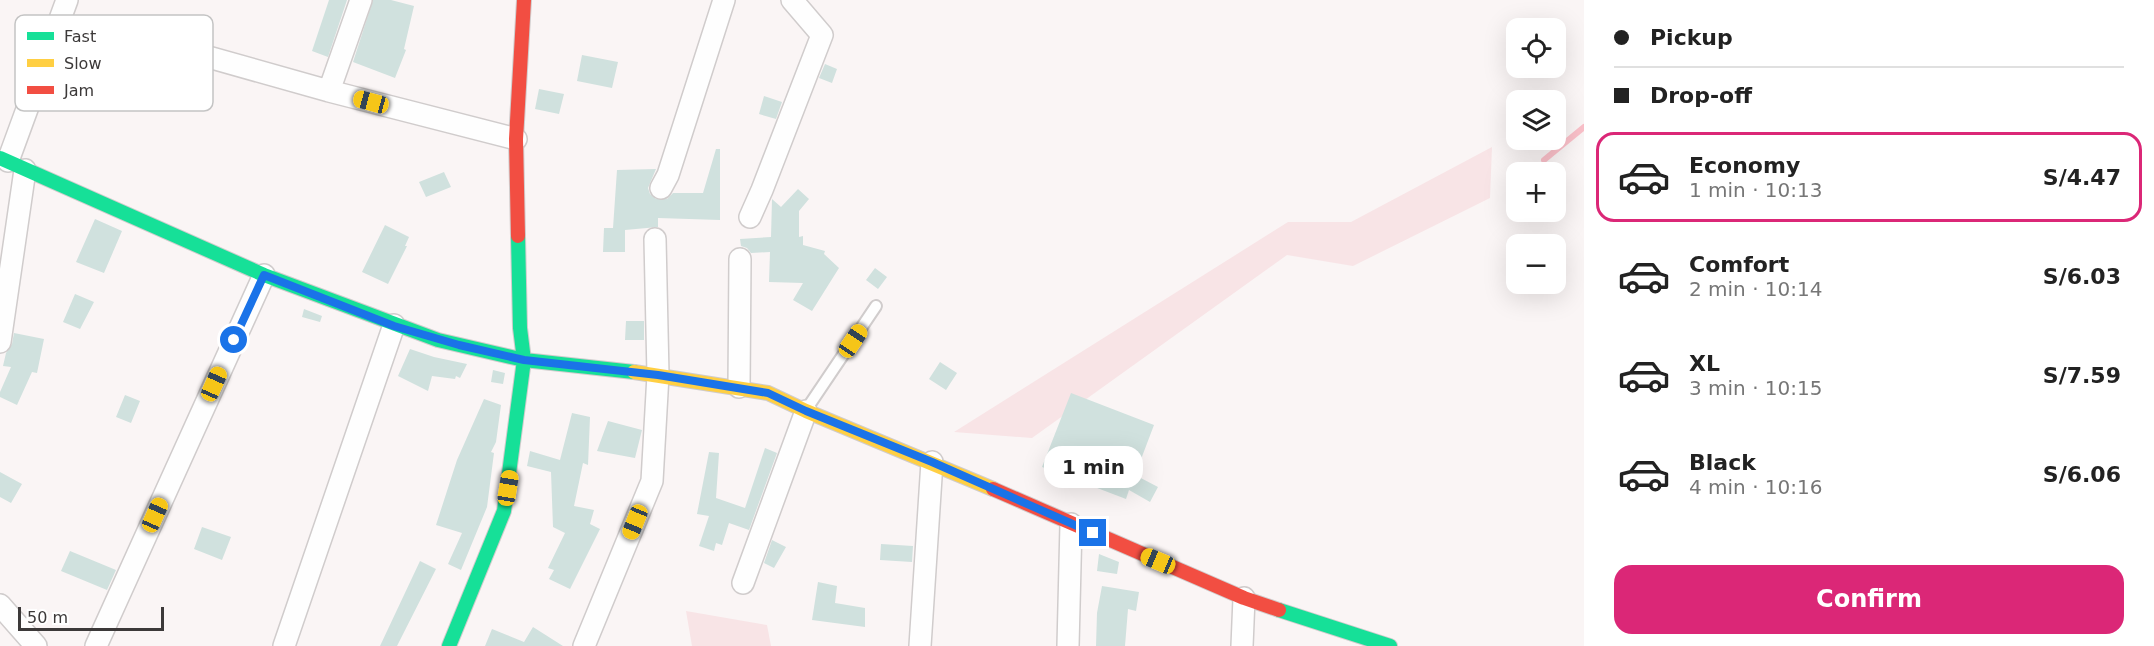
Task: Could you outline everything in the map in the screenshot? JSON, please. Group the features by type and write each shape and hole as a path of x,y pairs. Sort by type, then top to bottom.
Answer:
{"street":[{"path":"62,15 67,0"},
{"path":"329,91 361,0"},
{"path":"449,646 504,511 524,360 520,328 516,139 524,0"},
{"path":"661,188 668,175 724,0"},
{"path":"750,217 822,36 792,0"},
{"path":"213,58 516,139"},
{"path":"0,342 11,163 29,111"},
{"path":"11,163 264,275 394,326 438,340 524,360 658,375 768,393 1244,598 1390,646"},
{"path":"584,646 652,481 658,375 655,239"},
{"path":"739,387 740,259"},
{"path":"96,646 264,275"},
{"path":"284,646 394,326"},
{"path":"743,583 806,411"},
{"path":"920,646 932,462"},
{"path":"1068,646 1071,524"},
{"path":"1242,646 1244,598"},
{"path":"0,605 36,646"}],"lane":[{"path":"806,411 876,306"}],"shaded area":[{"path":"1492,147 1490,198 1353,266 1287,255 1032,438 954,432 1288,222 1351,222"},
{"path":"686,611 767,625 771,646 692,646"}],"building":[{"path":"329,0 347,0 328,57 312,51"},
{"path":"373,0 391,0 414,6 404,49 406,50 395,78 353,62"},
{"path":"582,55 618,62 612,88 577,81"},
{"path":"825,64 837,69 832,83 819,78"},
{"path":"539,89 564,94 559,114 535,109"},
{"path":"764,96 782,102 776,119 759,114"},
{"path":"716,149 720,149 720,220 658,218 658,227 625,230 625,252 603,252 604,228 613,228 617,170 656,169 648,188 650,194 656,199 667,199 673,193 703,193"},
{"path":"444,172 451,187 426,197 419,182"},
{"path":"798,189 809,199 799,211 799,237 803,236 803,245 825,251 824,254 839,268 812,311 793,300 803,283 769,282 770,252 751,253 747,248 741,246 740,239 771,237 772,199 781,207"},
{"path":"95,219 122,231 104,273 76,262"},
{"path":"385,225 409,237 405,246 407,246 388,284 362,272"},
{"path":"875,268 887,277 878,289 866,280"},
{"path":"75,294 94,302 80,329 63,322"},
{"path":"304,309 322,316 320,322 302,317"},
{"path":"626,321 644,321 644,340 625,340"},
{"path":"14,333 44,339 37,373 32,372 17,405 0,397 11,367 3,366"},
{"path":"410,349 467,364 460,378 432,376 428,391 398,376"},
{"path":"940,362 957,373 946,390 929,379"},
{"path":"493,370 505,373 503,384 491,382"},
{"path":"1071,393 1154,425 1135,475 1158,487 1150,502 1129,490 1126,499 1042,467"},
{"path":"125,395 140,401 131,423 116,417"},
{"path":"484,399 501,405 496,442 491,452 494,453 487,507 461,570 448,564 462,533 436,525 457,460"},
{"path":"572,413 590,417 588,465 583,463 574,506 594,510 590,524 600,529 570,589 549,579 554,570 548,568 565,533 553,527 551,472 527,466 530,451 560,460"},
{"path":"608,421 642,430 635,458 597,451"},
{"path":"765,448 777,453 749,530 729,523 722,545 716,543 714,551 699,546 709,516 697,514 709,452 719,453 716,498 745,508"},
{"path":"0,472 22,484 11,503 0,497"},
{"path":"202,527 231,537 222,560 194,549"},
{"path":"772,540 786,547 774,568 764,563"},
{"path":"881,544 913,546 912,562 880,560"},
{"path":"70,551 116,570 107,590 61,571"},
{"path":"1099,554 1119,562 1117,574 1097,571"},
{"path":"420,561 436,569 397,646 380,646"},
{"path":"818,582 837,586 835,603 865,608 865,627 812,620"},
{"path":"1102,586 1139,592 1136,611 1128,609 1125,646 1096,646 1097,613"},
{"path":"533,627 563,646 485,646 492,629 524,642"}],"waterway":[{"path":"1544,160 1584,127"}],"traffic: fast":[{"path":"0,158 264,275 438,340 524,360 634,372"},
{"path":"449,646 504,511 524,360 520,328 518,236"},
{"path":"1279,610 1390,646"}],"traffic: slow":[{"path":"634,372 768,393 993,489"}],"traffic: jam":[{"path":"518,236 516,139 524,0"},
{"path":"993,489 1244,598 1279,610"}],"route":[{"path":"234,340 264,275 394,326 459,345 524,360 658,375 768,393 1093,533"}]}
